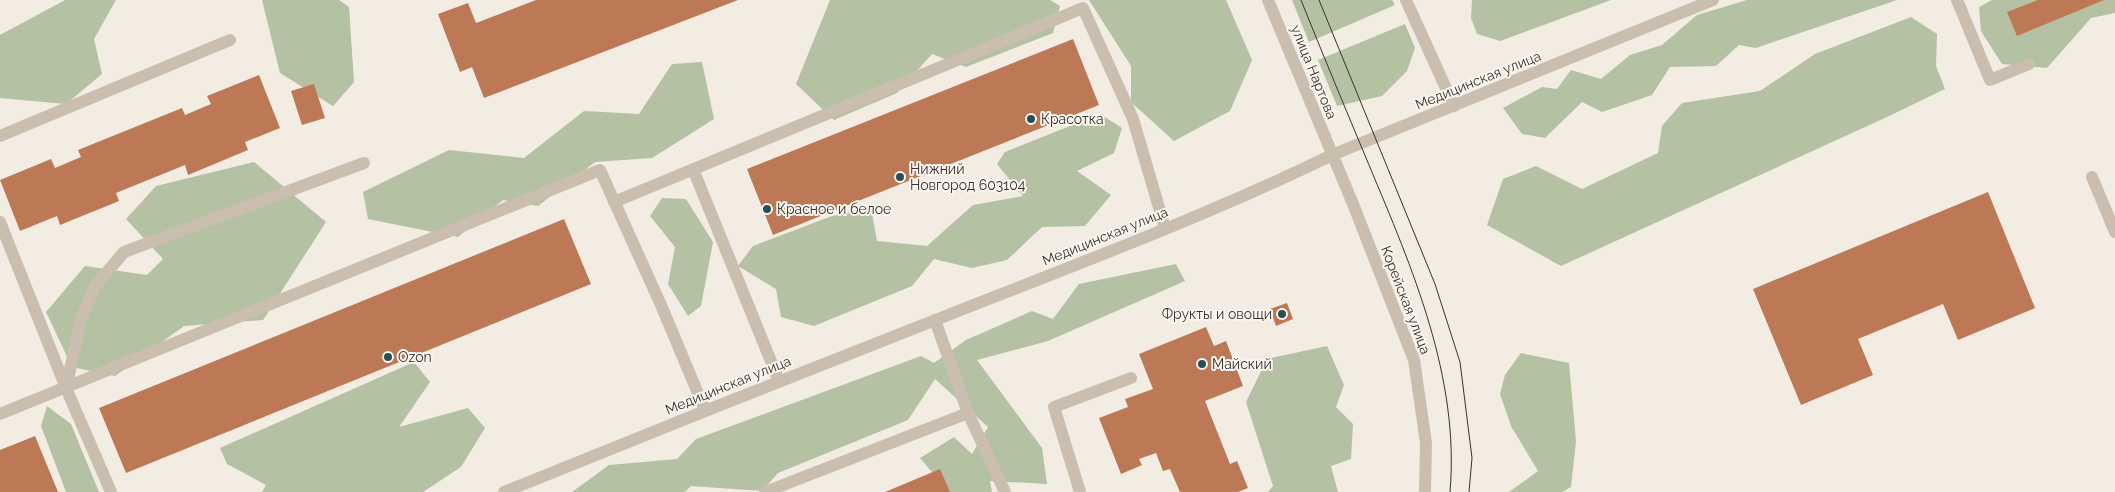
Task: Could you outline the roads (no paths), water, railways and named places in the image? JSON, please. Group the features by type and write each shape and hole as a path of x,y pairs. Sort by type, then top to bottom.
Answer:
{"street":[{"name":"улица Нартова","path":"1268,0 1332,155"},
{"path":"1406,0 1454,106"},
{"name":"Медицинская улица","path":"504,492 705,410 1165,228 1276,182 1332,155 1713,0"},
{"path":"1957,0 1990,80 2029,64"},
{"path":"614,202 1083,8 1133,118 1165,228"},
{"path":"0,136 230,40"},
{"name":"Корейская улица","path":"1332,155 1414,360 1426,443 1425,492"},
{"path":"66,388 81,319 96,286 124,252 364,163"},
{"path":"694,169 779,381"},
{"path":"0,414 600,170 661,305 705,410"},
{"path":"2092,177 2115,232"},
{"path":"0,222 66,388 111,492"},
{"path":"935,320 968,413 1005,492"},
{"path":"1080,492 1054,407 1131,378"},
{"path":"765,492 968,413"}],"tram line":[{"path":"1301,0 1401,243 1429,324 1440,365 1448,407 1451,449 1450,492"},
{"path":"1319,0 1435,284 1460,362 1472,458 1469,492"}],"place":[{"name":"Красотка","path":"1031,119"},
{"name":"Нижний Новгород 603104","path":"900,177"},
{"name":"Красное и белое","path":"767,209"},
{"name":"Фрукты и овощи","path":"1282,314"},
{"name":"Ozon","path":"388,357"},
{"name":"Майский","path":"1202,364"}]}
